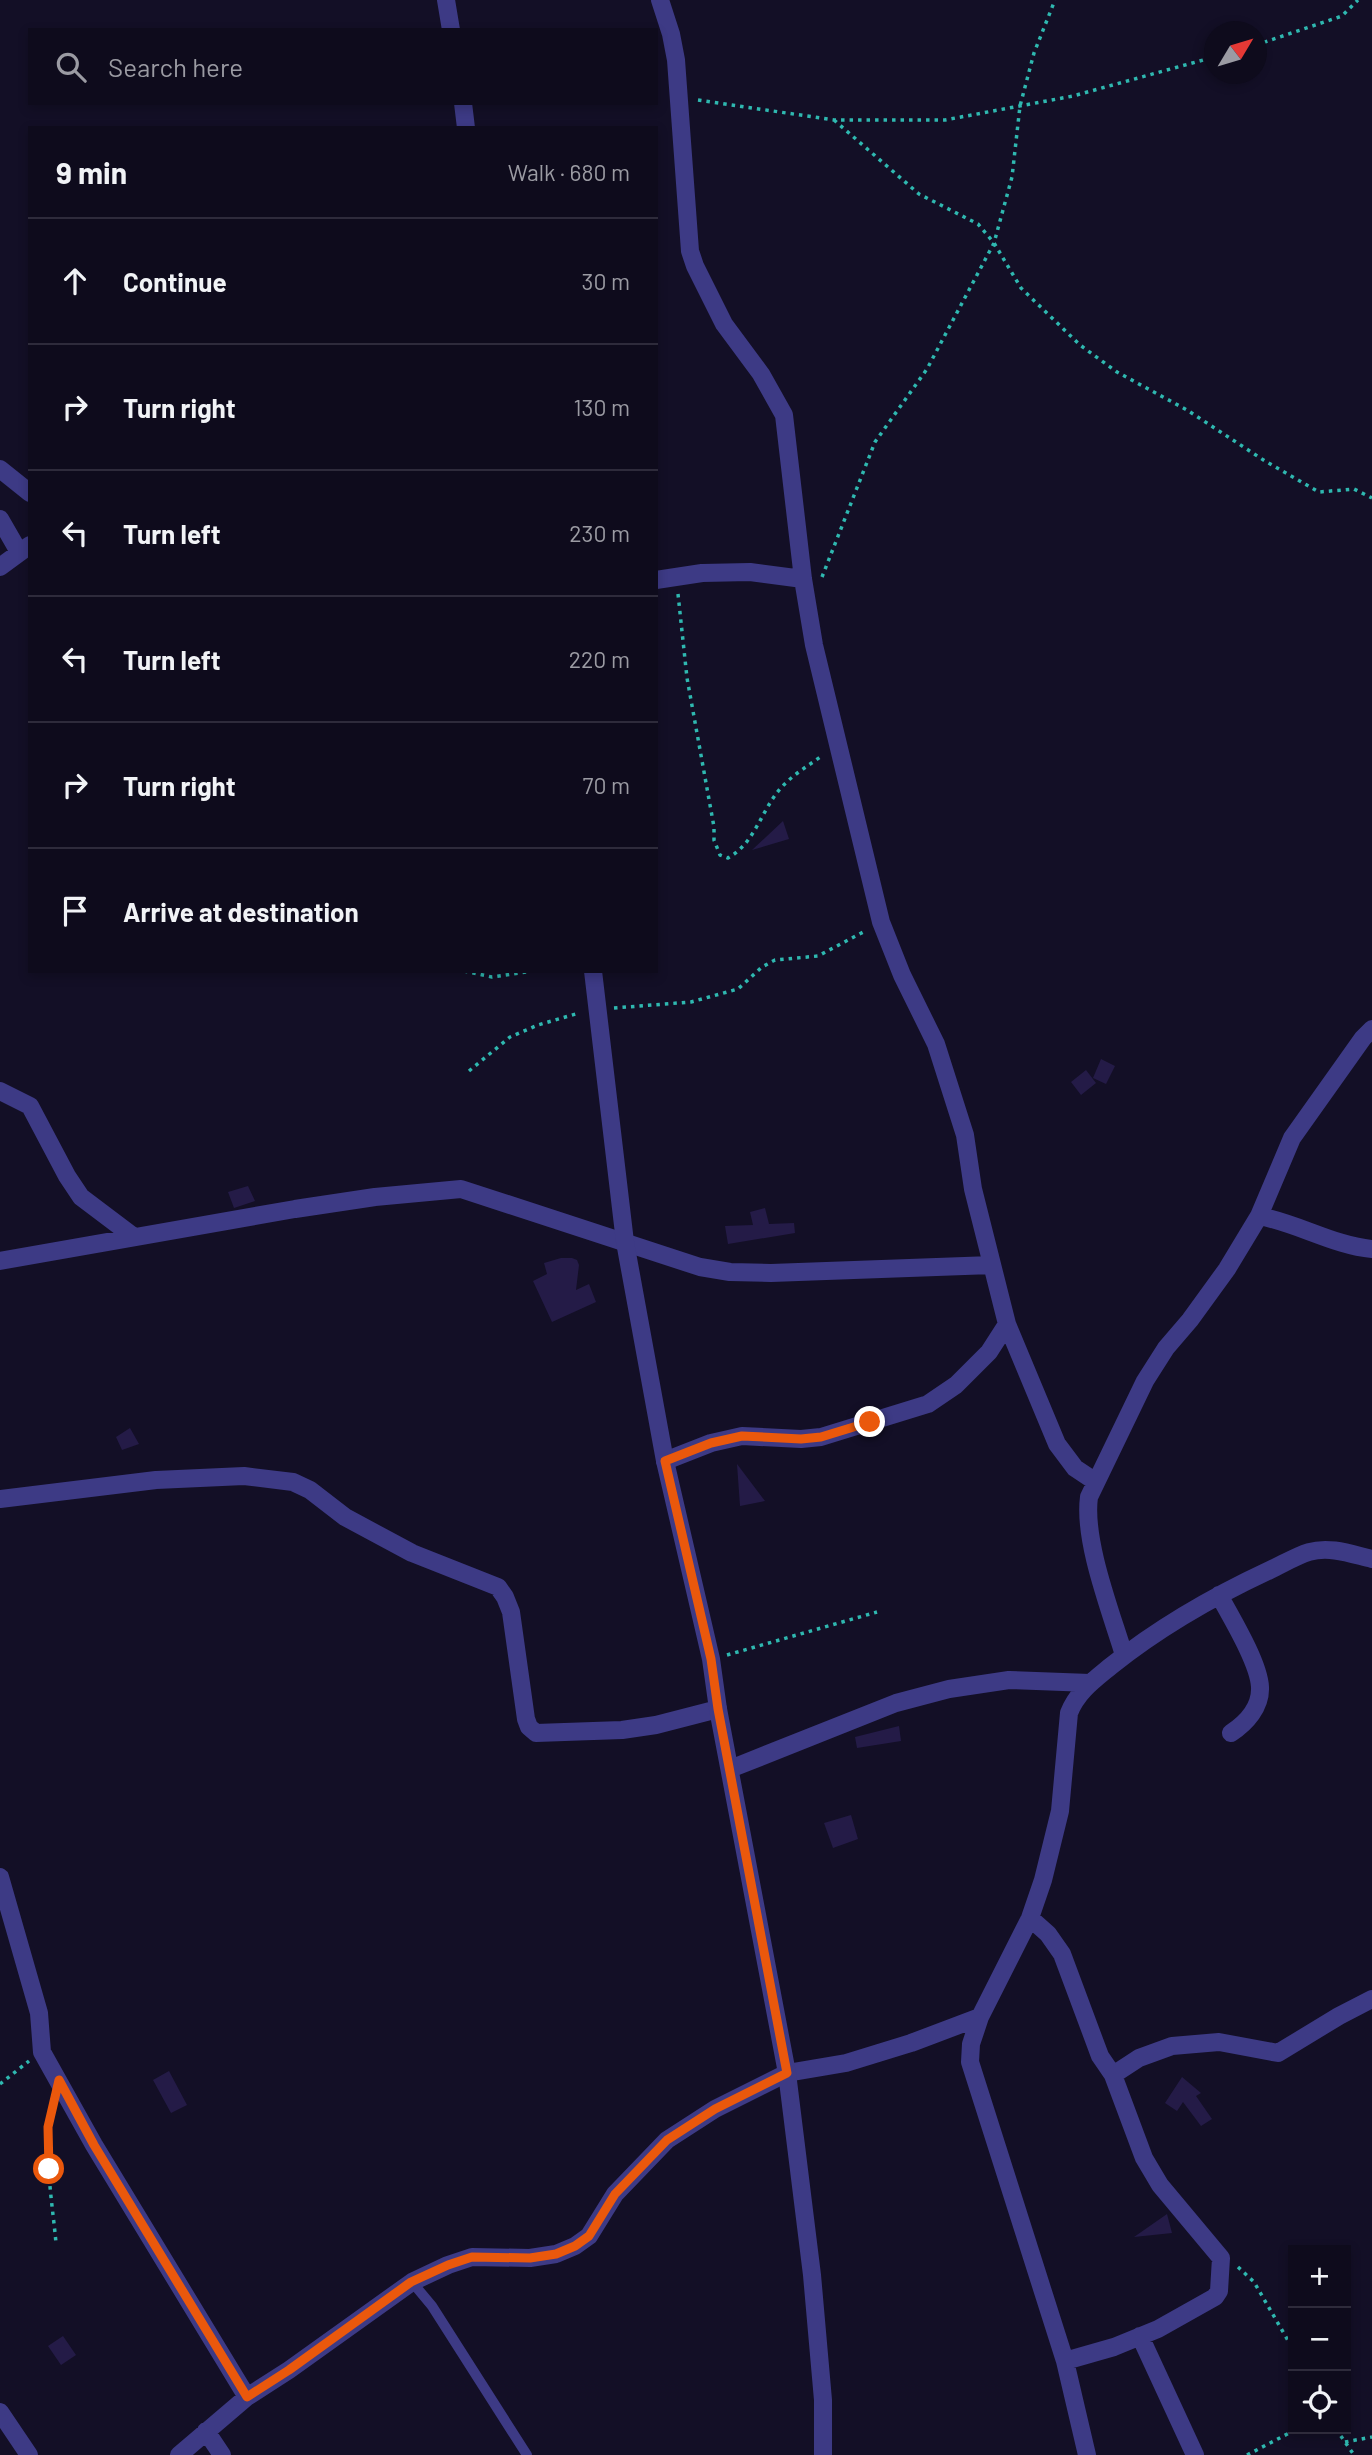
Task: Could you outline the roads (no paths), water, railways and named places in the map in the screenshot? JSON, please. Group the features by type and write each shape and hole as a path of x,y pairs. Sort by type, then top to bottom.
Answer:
{"street":[{"path":"446,0 451,28"},
{"path":"660,0 677,60 690,251 724,324 761,374 784,415 803,579 814,645 881,922 902,975 936,1044 965,1135 973,1189 1007,1324 1057,1444 1075,1468 1096,1482"},
{"path":"463,105 466,126"},
{"path":"0,469 28,491"},
{"path":"0,519 24,549 0,566"},
{"path":"658,580 702,573 750,572 803,579"},
{"path":"593,973 625,1242 665,1461 711,1659 718,1709 787,2073 812,2276 822,2400 823,2455"},
{"path":"1124,1656 1096,1558 1087,1513 1089,1497 1145,1381 1166,1348 1227,1269 1259,1216 1292,1138 1372,1029"},
{"path":"0,1091 30,1106 67,1176 82,1197 134,1237"},
{"path":"0,1261 375,1197 461,1189 700,1267 730,1272 852,1272 992,1265"},
{"path":"1259,1216 1372,1249"},
{"path":"665,1461 711,1443 742,1436 801,1439 821,1437 928,1404 956,1385 989,1352 1007,1324"},
{"path":"0,1499 156,1480 244,1476 293,1482 310,1490 345,1517 412,1553 455,1571 482,1578 498,1587 511,1612 526,1719 536,1733 622,1730 656,1725 718,1709"},
{"path":"1087,2455 1065,2361 970,2062 971,2044 979,2017 1030,1918 1044,1881 1060,1811 1067,1719 1074,1699 1090,1683 1153,1633 1219,1595 1310,1552 1333,1549 1372,1559"},
{"path":"1219,1595 1244,1644 1260,1689 1251,1715 1231,1733"},
{"path":"730,1769 896,1703 949,1689 1009,1680 1090,1683"},
{"path":"0,1877 39,2013 42,2052 94,2145 247,2397"},
{"path":"1030,1918 1048,1934 1062,1955 1100,2056 1114,2075 1144,2158 1160,2185 1221,2258 1220,2285 1215,2297 1140,2336 1114,2347 1065,2361"},
{"path":"1114,2075 1139,2058 1172,2046 1219,2042 1278,2053 1339,2015 1372,1999"},
{"path":"179,2455 247,2397 411,2282 472,2257 530,2258 556,2254 575,2246 589,2236 615,2194 667,2140 715,2109 787,2073 846,2063 911,2043 979,2017"},
{"path":"1140,2336 1195,2455"},
{"path":"0,2412 29,2455"},
{"path":"206,2431 222,2455"}],"lane":[{"path":"411,2282 432,2306 527,2455"}]}
